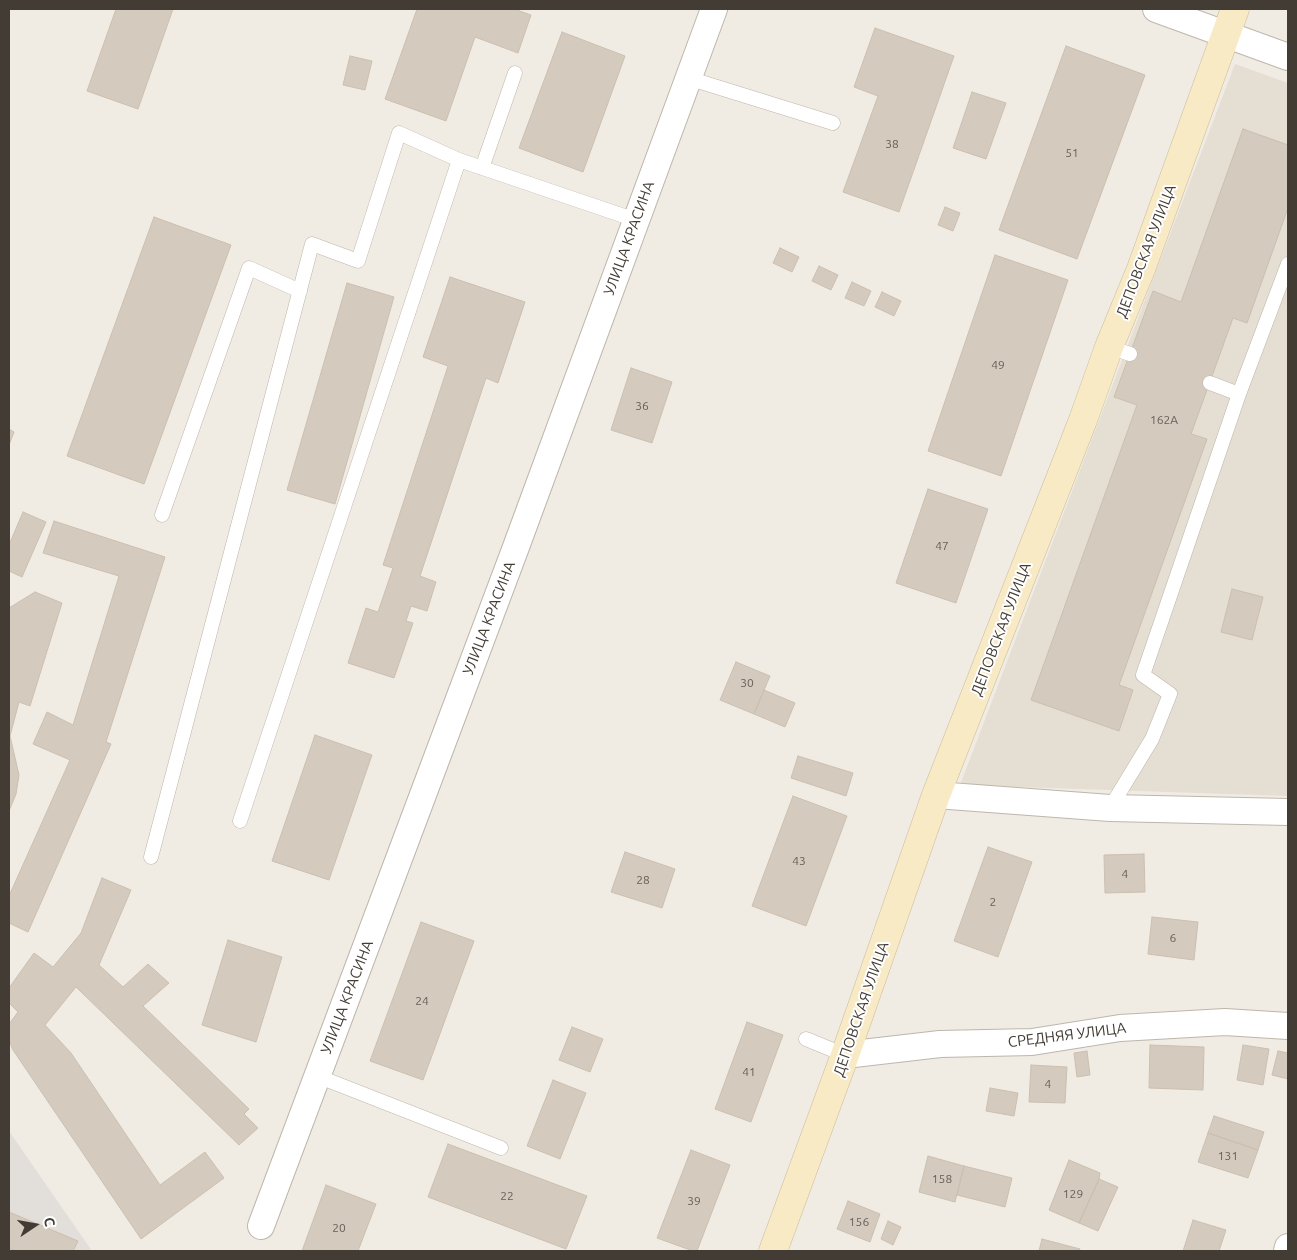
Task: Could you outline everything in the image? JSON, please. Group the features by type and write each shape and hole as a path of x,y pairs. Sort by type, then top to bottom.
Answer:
{"main road":[{"name":"ДЕПОВСКАЯ УЛИЦА","path":"774,1251 936,795 1083,420 1120,350 1141,269 1230,21"}],"street":[{"name":"УЛИЦА КРАСИНА","path":"261,1226 519,538 714,9"},
{"path":"1156,9 1230,21 1288,57"},
{"path":"936,795 1110,808 1288,812"},
{"name":"СРЕДНЯЯ УЛИЦА","path":"845,1055 940,1044 1032,1042 1130,1028 1225,1022 1288,1026"}],"lane":[{"path":"482,168 515,73"},
{"path":"688,78 832,123"},
{"path":"151,857 312,244 358,261 399,133 459,160 636,220"},
{"path":"240,821 459,160"},
{"path":"1110,808 1152,739 1170,694 1143,676 1239,394 1288,264"},
{"path":"162,515 249,268 300,291"},
{"path":"1210,383 1239,394"},
{"path":"806,1039 845,1055"},
{"path":"317,1076 501,1148"}],"shaded area":[{"path":"1235,64 1288,83 1288,796 960,785"},
{"path":"9,1131 92,1251 9,1251"}],"building":[{"path":"116,9 173,9 138,109 87,91"},
{"path":"417,9 514,9 531,15 518,53 475,37 446,121 385,99"},
{"path":"875,28 954,56 899,212 843,192 878,96 854,87"},
{"path":"562,32 625,56 583,172 519,148"},
{"path":"1066,46 1145,75 1077,259 999,230"},
{"path":"350,56 372,61 365,90 343,85"},
{"path":"972,92 1006,103 986,159 953,148"},
{"path":"1243,129 1288,145 1288,208 1247,323 1233,318 1191,434 1207,439 1119,685 1133,690 1119,731 1031,700 1137,405 1114,397 1153,291 1181,302"},
{"path":"945,207 960,213 953,231 938,225"},
{"path":"154,217 231,245 144,484 67,456"},
{"path":"780,248 799,257 792,272 773,263"},
{"path":"995,255 1068,280 1001,476 928,451"},
{"path":"819,266 838,275 831,290 812,281"},
{"path":"450,277 525,302 498,383 486,378 420,576 436,582 427,611 411,606 406,621 413,623 394,678 348,663 366,608 378,612 393,568 383,565 448,366 423,357"},
{"path":"852,282 871,291 864,306 845,298"},
{"path":"347,283 394,297 335,504 287,490"},
{"path":"882,292 901,301 894,316 875,307"},
{"path":"631,368 672,382 652,443 611,430"},
{"path":"9,429 14,432 9,445"},
{"path":"928,489 988,509 956,603 896,583"},
{"path":"23,512 46,522 22,577 9,571 9,545"},
{"path":"54,521 165,557 106,742 111,744 28,932 9,923 9,896 70,760 33,744 47,712 73,725 119,576 43,553"},
{"path":"1232,589 1263,597 1252,640 1221,632"},
{"path":"35,592 62,603 30,706 19,702 10,736 19,775 16,794 9,811 9,608"},
{"path":"736,662 770,676 754,714 720,700"},
{"path":"764,690 795,703 785,727 754,714"},
{"path":"315,735 372,755 329,880 272,861"},
{"path":"798,756 853,773 846,796 791,778"},
{"path":"793,796 847,816 806,926 752,906"},
{"path":"988,847 1032,862 998,957 954,941"},
{"path":"625,852 675,869 662,908 611,892"},
{"path":"1144,854 1145,892 1105,893 1104,855"},
{"path":"102,878 131,890 99,965 123,987 148,964 169,983 143,1006 249,1109 244,1114 258,1128 239,1145 76,987 45,1025 71,1053 160,1185 205,1152 224,1178 141,1239 13,1050 9,1040 9,1024 18,1012 9,1003 9,988 34,953 53,967 81,933"},
{"path":"1152,917 1198,922 1194,960 1148,954"},
{"path":"421,922 474,941 423,1080 370,1061"},
{"path":"228,940 282,957 256,1042 202,1025"},
{"path":"747,1022 783,1035 751,1122 715,1109"},
{"path":"572,1027 603,1039 590,1072 559,1060"},
{"path":"1150,1045 1204,1047 1203,1090 1149,1088"},
{"path":"1243,1045 1269,1049 1263,1085 1237,1080"},
{"path":"1087,1051 1090,1075 1077,1077 1074,1053"},
{"path":"1278,1051 1288,1053 1288,1079 1272,1075"},
{"path":"1031,1065 1067,1067 1065,1103 1029,1102"},
{"path":"553,1080 586,1093 560,1159 527,1146"},
{"path":"990,1088 1018,1093 1014,1116 986,1111"},
{"path":"1214,1116 1264,1132 1258,1150 1208,1133"},
{"path":"1208,1133 1258,1150 1248,1178 1198,1162"},
{"path":"448,1144 587,1196 566,1249 428,1197"},
{"path":"691,1150 730,1165 697,1251 657,1238"},
{"path":"928,1156 964,1166 955,1202 919,1192"},
{"path":"1069,1160 1100,1173 1079,1223 1049,1210"},
{"path":"964,1166 1012,1178 1005,1207 957,1195"},
{"path":"1099,1179 1118,1187 1098,1231 1079,1223"},
{"path":"326,1185 376,1204 358,1251 302,1251"},
{"path":"848,1201 880,1214 870,1242 837,1229"},
{"path":"9,1212 78,1241 73,1251 16,1251 9,1248"},
{"path":"1193,1220 1226,1230 1219,1251 1183,1251"},
{"path":"888,1221 901,1227 893,1245 881,1239"},
{"path":"1042,1239 1080,1249 1079,1251 1039,1251"}]}
